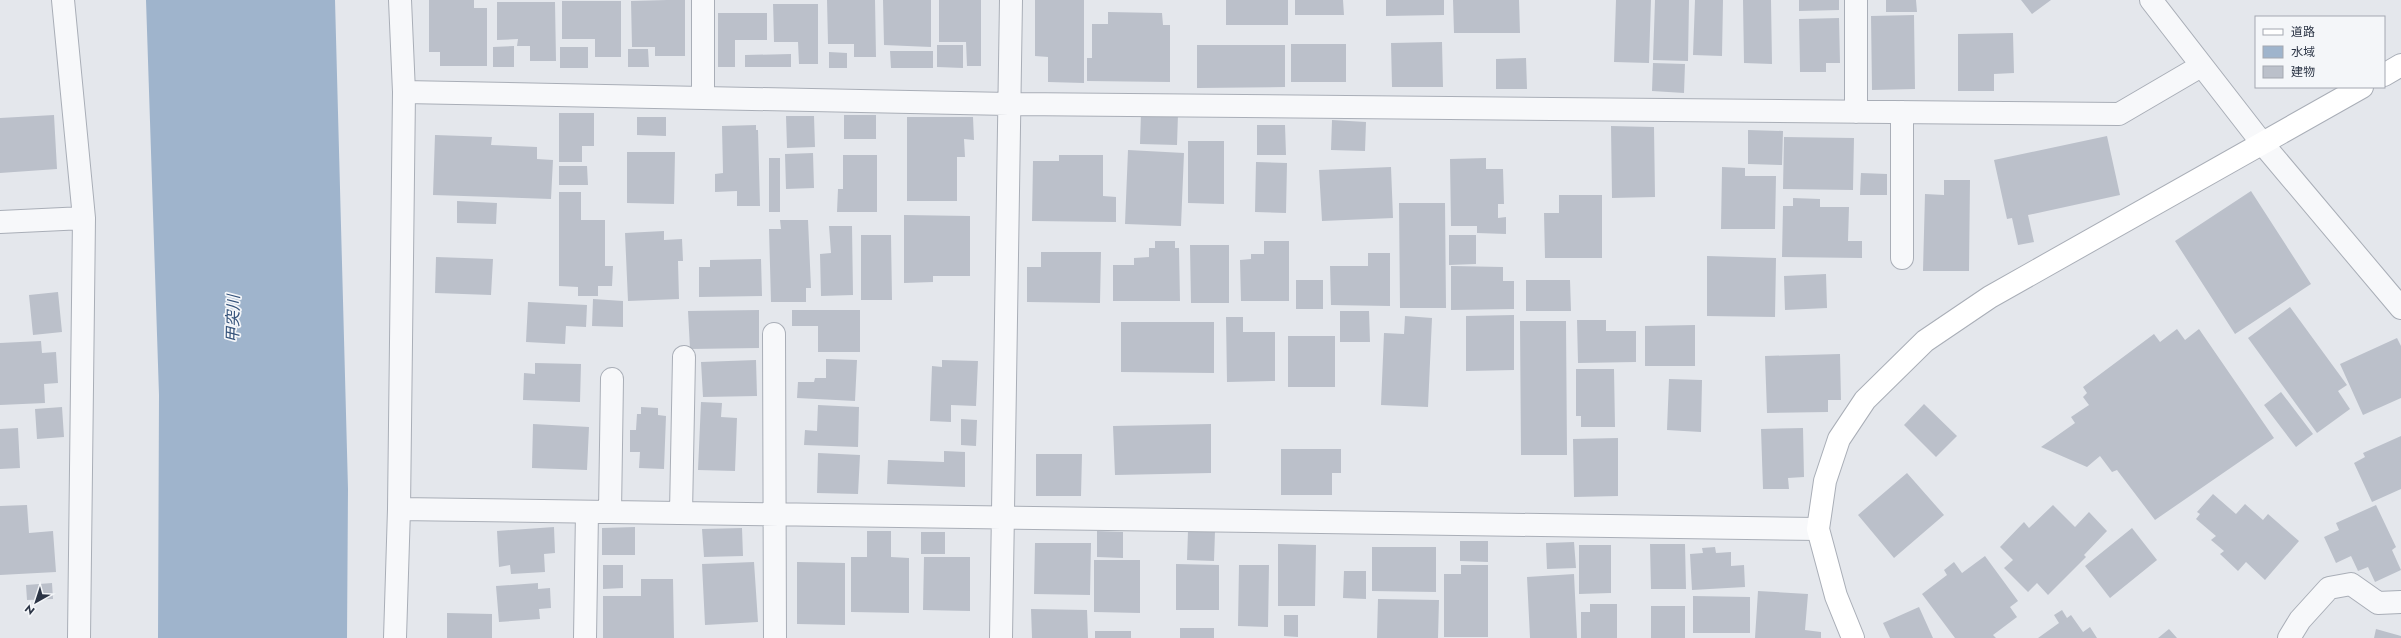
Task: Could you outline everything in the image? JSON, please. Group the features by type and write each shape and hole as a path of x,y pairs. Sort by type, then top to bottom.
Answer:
{"street":[{"path":"62,0 84,218 79,638"},
{"path":"395,638 399,509 404,92 400,0"},
{"path":"703,0 703,97"},
{"path":"1001,638 1011,0"},
{"path":"1856,0 1856,112"},
{"path":"2151,0 2262,143 2401,308"},
{"path":"2385,74 2401,65"},
{"path":"404,92 1009,104 2119,114 2201,66"},
{"path":"1853,638 1836,596 1818,529 1825,481 1839,439 1865,400 1925,341 1990,297 2360,88"},
{"path":"1902,112 1902,258"},
{"path":"0,222 84,218"},
{"path":"774,334 775,638"},
{"path":"681,513 684,357"},
{"path":"610,512 612,379"},
{"path":"399,509 1002,516 1818,529"},
{"path":"585,638 587,512"},
{"path":"2289,638 2300,620 2329,588 2351,584 2378,603 2401,602"}],"water":[{"name":"甲突川","path":"146,0 335,0 348,489 347,638 158,638 159,395"}],"building":[{"path":"429,0 474,0 474,8 487,8 487,66 440,66 440,52 429,52"},
{"path":"685,0 685,56 655,56 655,47 632,47 631,1"},
{"path":"827,0 875,0 876,57 854,57 854,44 828,44"},
{"path":"883,0 931,0 931,47 884,45"},
{"path":"939,0 981,0 981,66 967,66 966,42 939,42"},
{"path":"1035,0 1084,0 1084,83 1048,82 1048,57 1035,56"},
{"path":"1226,0 1288,0 1288,25 1226,25"},
{"path":"1295,0 1343,0 1344,15 1295,15"},
{"path":"1386,0 1444,0 1444,15 1386,16"},
{"path":"1453,0 1519,0 1520,33 1454,33"},
{"path":"1616,0 1651,0 1649,63 1614,62"},
{"path":"1655,0 1689,0 1688,61 1653,60"},
{"path":"1695,0 1723,0 1722,56 1693,55"},
{"path":"1743,0 1771,0 1772,64 1744,63"},
{"path":"1799,0 1839,0 1839,10 1799,11"},
{"path":"1886,0 1916,0 1917,12 1886,12"},
{"path":"2021,0 2051,0 2032,14"},
{"path":"562,1 621,1 621,57 595,57 595,39 562,39"},
{"path":"497,2 555,2 556,61 530,61 530,46 517,46 518,39 497,40"},
{"path":"773,4 818,4 818,64 799,64 798,42 774,42"},
{"path":"1108,12 1162,13 1163,25 1170,25 1170,82 1087,81 1087,58 1092,58 1092,24 1108,24"},
{"path":"718,13 767,13 767,40 735,40 735,67 718,67"},
{"path":"1914,15 1915,89 1872,90 1871,16"},
{"path":"1839,18 1840,63 1826,63 1826,72 1800,72 1799,19"},
{"path":"2013,33 2014,73 1994,74 1994,91 1958,91 1958,34"},
{"path":"1442,42 1443,87 1392,87 1391,43"},
{"path":"1291,44 1346,44 1346,82 1291,82"},
{"path":"937,45 963,45 963,68 937,67"},
{"path":"1197,45 1285,45 1285,87 1197,88"},
{"path":"514,46 514,67 493,67 493,47"},
{"path":"560,47 588,47 588,68 560,68"},
{"path":"628,49 648,49 649,67 628,67"},
{"path":"890,51 933,51 933,68 891,68"},
{"path":"829,52 847,53 847,68 829,68"},
{"path":"791,54 791,67 745,67 745,55"},
{"path":"1526,58 1527,89 1496,89 1496,59"},
{"path":"1653,63 1685,64 1684,93 1652,91"},
{"path":"559,113 594,113 594,146 582,146 582,162 559,162"},
{"path":"1141,113 1178,114 1177,145 1140,144"},
{"path":"54,115 57,169 0,173 0,118"},
{"path":"844,115 876,115 876,139 844,139"},
{"path":"786,116 814,116 815,147 787,148"},
{"path":"637,117 666,117 666,136 637,135"},
{"path":"907,117 973,117 974,140 964,139 965,157 957,157 957,201 907,201"},
{"path":"1332,120 1366,122 1365,151 1331,150"},
{"path":"756,125 756,130 758,130 760,206 737,206 737,191 715,192 715,174 723,173 722,126"},
{"path":"1257,125 1285,125 1286,155 1257,155"},
{"path":"1611,126 1654,127 1655,197 1612,198"},
{"path":"1748,130 1783,131 1782,165 1748,164"},
{"path":"435,135 492,137 491,145 537,147 537,159 553,160 551,199 433,195"},
{"path":"2107,136 2120,195 2028,215 2034,242 2018,245 2012,218 2007,219 1994,160"},
{"path":"1784,137 1854,138 1853,190 1783,189"},
{"path":"1188,141 1224,141 1224,204 1188,203"},
{"path":"1128,150 1184,153 1181,226 1125,224"},
{"path":"627,152 675,152 674,204 627,203"},
{"path":"813,153 814,188 786,189 785,154"},
{"path":"843,155 877,155 877,212 837,212 838,189 843,189"},
{"path":"1059,155 1103,155 1103,196 1116,197 1116,222 1032,221 1033,161 1059,161"},
{"path":"769,158 780,158 780,212 769,212"},
{"path":"1486,158 1486,169 1503,169 1504,204 1498,204 1498,218 1506,217 1506,234 1477,233 1477,226 1451,226 1450,159"},
{"path":"1256,162 1287,163 1286,213 1255,212"},
{"path":"559,166 587,166 588,185 559,185"},
{"path":"1391,167 1393,218 1322,221 1319,170"},
{"path":"1722,167 1745,168 1745,176 1776,176 1775,229 1721,229"},
{"path":"1861,173 1887,174 1887,195 1860,195"},
{"path":"1944,180 1970,180 1969,271 1923,271 1925,194 1944,195"},
{"path":"2251,191 2311,284 2235,334 2175,241"},
{"path":"559,192 581,192 581,220 605,220 605,266 613,266 612,286 598,286 598,296 578,296 578,287 559,286"},
{"path":"1559,195 1602,195 1602,258 1545,258 1544,213 1559,213"},
{"path":"1793,198 1820,199 1820,207 1849,207 1848,241 1862,241 1862,258 1782,257 1783,206 1793,206"},
{"path":"457,201 497,203 496,224 457,223"},
{"path":"1399,203 1445,203 1446,308 1400,308"},
{"path":"904,215 970,216 970,276 933,276 933,282 904,283"},
{"path":"780,220 808,220 811,288 806,288 806,302 771,302 769,229 781,229"},
{"path":"829,226 852,226 853,295 821,296 820,254 831,253"},
{"path":"664,231 664,240 682,239 683,261 678,261 679,299 628,301 625,233"},
{"path":"861,235 891,235 892,300 861,300"},
{"path":"1449,235 1476,235 1476,264 1449,265"},
{"path":"1155,241 1175,241 1175,248 1179,248 1180,301 1113,301 1113,265 1134,265 1134,258 1149,257 1149,248 1155,248"},
{"path":"1264,241 1289,241 1289,301 1241,301 1240,260 1251,259 1251,254 1264,254"},
{"path":"1190,245 1229,245 1229,303 1191,303"},
{"path":"1041,252 1101,252 1100,303 1027,302 1027,267 1041,267"},
{"path":"1368,253 1390,253 1390,306 1331,305 1330,266 1368,266"},
{"path":"1707,256 1776,258 1775,317 1707,316"},
{"path":"436,257 493,259 491,295 435,293"},
{"path":"761,259 762,296 699,297 699,267 710,267 710,260"},
{"path":"1451,266 1503,267 1503,281 1514,281 1514,309 1451,310"},
{"path":"1826,274 1827,308 1785,310 1784,276"},
{"path":"1296,280 1323,280 1323,309 1296,309"},
{"path":"1526,280 1570,280 1571,311 1526,311"},
{"path":"58,292 62,332 33,335 29,295"},
{"path":"593,299 623,301 623,327 592,326"},
{"path":"528,302 587,305 586,327 566,326 565,344 526,342"},
{"path":"2290,307 2347,385 2338,391 2350,409 2317,433 2248,338"},
{"path":"759,310 759,348 690,349 688,311"},
{"path":"792,310 860,310 860,352 818,352 818,326 792,326"},
{"path":"1340,311 1369,311 1370,342 1340,342"},
{"path":"1514,315 1514,370 1466,371 1466,316"},
{"path":"1405,316 1432,318 1428,407 1381,405 1384,333 1404,334"},
{"path":"1226,317 1243,317 1243,332 1275,332 1275,381 1227,382"},
{"path":"1577,320 1606,320 1606,331 1636,331 1636,362 1578,363"},
{"path":"1520,321 1566,321 1567,455 1521,455"},
{"path":"1121,322 1214,322 1214,373 1121,372"},
{"path":"1695,325 1695,366 1645,366 1645,326"},
{"path":"2177,329 2185,340 2199,329 2274,438 2155,520 2117,470 2112,472 2100,456 2087,467 2041,447 2075,423 2071,417 2089,405 2083,397 2087,393 2083,387 2154,334 2160,342"},
{"path":"1288,336 1335,336 1335,387 1288,387"},
{"path":"2397,338 2401,346 2401,398 2363,415 2340,364"},
{"path":"41,341 42,353 56,352 58,383 44,384 45,403 0,405 0,343"},
{"path":"1840,354 1841,400 1828,400 1828,412 1767,413 1765,356"},
{"path":"826,359 857,360 855,401 797,398 798,382 814,382 815,378 826,378"},
{"path":"756,360 757,396 703,397 701,362"},
{"path":"942,360 978,361 976,406 951,405 951,422 930,421 932,366 942,367"},
{"path":"535,363 581,364 580,402 523,400 524,373 535,374"},
{"path":"1576,369 1614,369 1615,427 1581,427 1581,416 1576,416"},
{"path":"1669,379 1702,380 1701,432 1667,430"},
{"path":"2281,392 2313,434 2296,447 2264,405"},
{"path":"701,402 722,403 721,417 737,418 735,471 698,470"},
{"path":"1924,404 1957,436 1936,457 1904,425"},
{"path":"818,405 859,407 858,447 804,445 805,430 817,431"},
{"path":"62,407 64,437 37,439 35,409"},
{"path":"641,407 658,408 658,415 666,416 664,469 639,468 640,452 630,452 630,430 636,430 637,414 641,414"},
{"path":"961,419 977,420 976,446 961,445"},
{"path":"533,424 589,427 587,470 532,468"},
{"path":"1211,424 1211,473 1115,475 1113,426"},
{"path":"18,428 20,468 0,469 0,429"},
{"path":"1803,428 1804,477 1788,478 1789,489 1763,489 1761,429"},
{"path":"2401,436 2401,489 2372,502 2354,463 2365,457 2363,453"},
{"path":"1618,438 1618,496 1574,497 1573,439"},
{"path":"1281,449 1341,449 1341,473 1332,473 1332,495 1281,495"},
{"path":"944,451 965,452 965,487 887,484 888,460 944,462"},
{"path":"818,453 860,455 858,494 817,493"},
{"path":"1036,454 1082,454 1081,496 1036,496"},
{"path":"1907,473 1944,515 1894,558 1858,515"},
{"path":"2213,494 2236,514 2245,504 2263,520 2268,514 2299,541 2265,580 2246,562 2238,571 2220,554 2224,551 2211,540 2216,536 2196,519 2200,514 2197,512"},
{"path":"27,505 29,533 53,531 56,572 0,575 0,506"},
{"path":"2053,505 2075,527 2089,512 2107,531 2084,555 2086,557 2048,595 2037,583 2028,592 2004,568 2013,560 2000,547 2024,522 2029,528"},
{"path":"2376,505 2396,547 2392,550 2401,570 2375,582 2368,567 2358,571 2351,556 2336,563 2324,537 2339,530 2336,523"},
{"path":"554,527 555,553 544,554 545,572 511,574 510,565 499,567 497,531"},
{"path":"635,527 635,555 602,555 602,528"},
{"path":"742,528 743,556 704,557 702,529"},
{"path":"2132,528 2157,560 2110,598 2085,566"},
{"path":"867,531 891,531 891,557 909,558 909,613 851,612 851,557 867,557"},
{"path":"1097,531 1123,532 1123,558 1097,557"},
{"path":"1188,531 1215,531 1214,561 1187,560"},
{"path":"921,532 945,532 945,554 921,554"},
{"path":"1460,541 1488,541 1488,562 1460,561"},
{"path":"1574,542 1576,568 1547,569 1546,543"},
{"path":"1035,543 1091,543 1090,595 1034,594"},
{"path":"1278,544 1316,545 1315,606 1278,606"},
{"path":"1650,544 1685,544 1686,589 1651,589"},
{"path":"1579,545 1611,545 1611,593 1579,594"},
{"path":"1372,547 1436,547 1436,592 1372,591"},
{"path":"1715,547 1716,553 1731,552 1731,566 1744,565 1745,587 1692,590 1690,554 1703,553 1702,548"},
{"path":"1985,556 2018,601 2010,607 2017,617 1993,635 1996,638 1955,638 1922,594 1947,575 1944,570 1954,562 1962,573"},
{"path":"924,557 970,557 970,611 923,610"},
{"path":"1094,560 1140,560 1140,613 1094,612"},
{"path":"754,562 758,622 705,625 702,564"},
{"path":"797,562 845,563 845,625 797,624"},
{"path":"1176,564 1219,565 1219,610 1176,610"},
{"path":"603,565 623,565 623,588 603,589"},
{"path":"1239,565 1269,565 1268,627 1238,626"},
{"path":"1461,565 1488,565 1488,637 1444,637 1444,574 1461,574"},
{"path":"1344,571 1366,571 1366,599 1343,598"},
{"path":"1574,574 1577,638 1530,638 1527,577"},
{"path":"641,579 673,579 674,638 603,638 603,596 641,596"},
{"path":"52,583 53,599 27,600 26,585"},
{"path":"538,583 538,589 550,588 551,608 539,609 540,619 499,622 496,586"},
{"path":"1758,591 1808,594 1805,630 1821,632 1821,638 1755,638"},
{"path":"1693,596 1750,597 1750,633 1693,633"},
{"path":"1378,599 1439,600 1438,638 1377,638"},
{"path":"1590,604 1617,604 1617,638 1581,638 1581,612 1590,612"},
{"path":"1651,606 1685,606 1685,638 1651,638"},
{"path":"1919,607 1933,638 1890,638 1883,623"},
{"path":"1031,609 1087,610 1088,638 1032,638"},
{"path":"2062,610 2067,618 2071,615 2083,632 2090,627 2097,638 2038,638 2059,623 2054,615"},
{"path":"447,613 492,614 492,638 447,638"},
{"path":"1284,615 1298,615 1298,637 1284,636"},
{"path":"1180,628 1214,628 1214,638 1180,638"},
{"path":"2169,629 2177,638 2158,638"},
{"path":"2376,629 2401,636 2401,638 2374,638"},
{"path":"1095,631 1131,631 1131,638 1095,638"}]}
